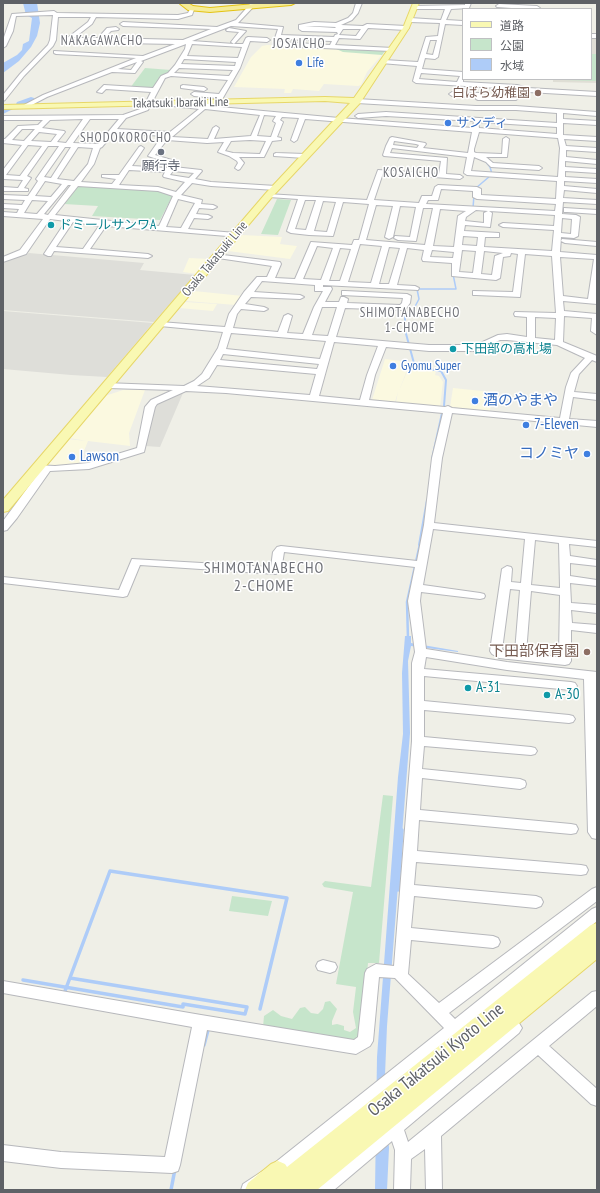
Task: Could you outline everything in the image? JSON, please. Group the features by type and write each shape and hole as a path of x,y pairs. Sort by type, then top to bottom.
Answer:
{"highway":[{"path":"183,3 194,8 216,10 252,5 291,3"}],"main road":[{"name":"Osaka Takatsuki Line","path":"3,508 43,468 108,385 272,192 357,101 408,24 416,5"},
{"name":"Takatsuki Ibaraki Line","path":"3,107 148,104 195,95 213,102 325,99 357,101"},
{"name":"Osaka Takatsuki Kyoto Line","path":"256,1190 277,1181 597,930"},
{"name":"Osaka Takatsuki Kyoto Line","path":"301,1190 597,948"}],"street":[{"path":"337,25 339,26 337,30 302,29 302,26 314,24 337,25 350,19 355,13 359,3"},
{"path":"26,106 45,96 186,43 199,36 240,20 252,5"},
{"path":"416,5 449,8 467,6"},
{"path":"499,7 538,7"},
{"path":"3,46 10,31 14,15 54,14 178,17 190,14 194,8"},
{"path":"424,56 435,57 443,22 449,14 449,8"},
{"path":"3,100 22,76 50,46 53,40 54,14"},
{"path":"95,15 90,23 68,40 100,40 109,46"},
{"path":"130,16 122,25 140,25 156,28 218,28 242,31 234,39"},
{"path":"156,28 162,16"},
{"path":"173,28 178,17"},
{"path":"140,25 145,18"},
{"path":"279,37 338,36 358,38 367,26 443,22 462,23"},
{"path":"231,24 281,28 276,44"},
{"path":"375,33 376,26"},
{"path":"332,47 341,27 363,32"},
{"path":"100,40 109,29 116,29"},
{"path":"3,30 10,31"},
{"path":"269,33 265,43 268,44 391,50"},
{"path":"67,34 75,34"},
{"path":"143,41 149,36"},
{"path":"163,42 169,36"},
{"path":"199,36 215,37"},
{"path":"440,38 428,38 416,81 480,84 492,82 528,90 597,94"},
{"path":"150,156 167,138 213,102 234,73 248,39 267,40"},
{"path":"101,55 109,46 143,41 245,46"},
{"path":"3,118 124,117 144,110 146,109 163,77 173,70 188,48 186,43"},
{"path":"126,47 109,46 61,48 56,52 141,59"},
{"path":"184,54 240,58"},
{"path":"100,92 104,87 134,72 141,59"},
{"path":"383,62 420,64"},
{"path":"173,70 234,73"},
{"path":"173,70 234,73"},
{"path":"110,71 120,80 156,90"},
{"path":"419,71 462,73"},
{"path":"460,83 462,76"},
{"path":"185,81 181,86 183,90 213,102 270,114 476,130 562,142 597,150"},
{"path":"480,84 476,130 473,138 471,153 473,155 467,173 597,181"},
{"path":"452,92 516,98 519,88"},
{"path":"195,95 209,89"},
{"path":"357,101 477,108 495,107 597,114"},
{"path":"157,103 213,102"},
{"path":"559,343 560,315 556,255 562,159 560,111"},
{"path":"198,114 262,116 270,114"},
{"path":"340,119 386,114 476,120 597,123"},
{"path":"112,130 167,138 209,141 228,140 247,145 262,156 274,139 280,122 276,121 280,115"},
{"path":"247,145 262,116"},
{"path":"88,117 69,145 48,166 39,179 114,188 158,189 169,191 177,196 199,202 185,228"},
{"path":"3,260 23,252 92,164 97,147 100,146 124,117"},
{"path":"294,140 303,117"},
{"path":"3,189 24,190 28,178 4,174 12,159 48,118"},
{"path":"5,141 20,127 62,132 49,144 23,178"},
{"path":"200,150 209,141 216,128"},
{"path":"144,139 167,138"},
{"path":"473,138 562,142 597,138"},
{"path":"233,155 247,145 274,139"},
{"path":"314,397 380,171 398,164 416,162 451,154 505,156 506,139"},
{"path":"228,140 221,152 233,155 232,156 241,162 238,168"},
{"path":"5,141 24,146"},
{"path":"3,148 49,144 97,147"},
{"path":"53,180 61,167 69,145"},
{"path":"433,167 416,162 398,164 386,156 389,146 416,162 433,167 442,176 460,177"},
{"path":"114,188 141,148"},
{"path":"284,151 305,156"},
{"path":"473,155 491,165 539,168"},
{"path":"134,157 150,156 173,162 166,176 302,198 437,207 559,208"},
{"path":"3,164 12,159"},
{"path":"433,167 445,159 442,176"},
{"path":"562,159 597,162"},
{"path":"162,228 177,196 205,164"},
{"path":"48,166 61,167"},
{"path":"127,168 198,171"},
{"path":"561,169 597,171"},
{"path":"104,176 121,177"},
{"path":"19,215 43,179"},
{"path":"38,216 67,182"},
{"path":"298,281 314,244 337,246 360,242 413,239 421,206 425,198 435,198 439,187 477,189 477,197 597,212"},
{"path":"560,188 597,191"},
{"path":"520,194 559,208 576,217 574,236 557,235"},
{"path":"3,197 53,199"},
{"path":"302,198 291,231 330,234 340,200"},
{"path":"309,233 320,199"},
{"path":"473,208 488,213 559,208 597,202"},
{"path":"374,286 388,241 397,204"},
{"path":"3,206 25,207"},
{"path":"198,206 213,207"},
{"path":"437,207 426,262 456,261"},
{"path":"473,208 462,216 455,274 496,278 499,256 507,254 506,248"},
{"path":"461,223 487,225 488,213"},
{"path":"3,214 162,228 204,226"},
{"path":"192,216 208,217"},
{"path":"71,220 50,251 85,251 148,256"},
{"path":"85,251 104,224"},
{"path":"502,225 514,225 597,244"},
{"path":"513,234 514,225"},
{"path":"185,228 236,234"},
{"path":"459,233 496,236"},
{"path":"477,276 482,235"},
{"path":"388,241 404,246 458,249 506,248 597,259 595,302 559,298"},
{"path":"307,336 328,289 318,289 337,246"},
{"path":"392,287 404,246"},
{"path":"476,293 517,295 522,251"},
{"path":"218,256 277,264 270,279"},
{"path":"3,528 13,516 43,468 71,468 89,466 141,450 150,407 154,402 186,388 206,376 220,351 229,330 233,314 260,279 321,283 407,296 406,303 402,308 320,304"},
{"path":"345,287 374,286 415,288"},
{"path":"247,294 300,297"},
{"path":"238,306 264,309"},
{"path":"518,314 597,316 595,331 597,332"},
{"path":"531,315 531,340"},
{"path":"282,334 288,316"},
{"path":"160,324 429,348 471,349 483,347 498,338 507,337 559,343 593,358 575,373 568,394 564,420"},
{"path":"364,402 373,368 383,344"},
{"path":"220,351 323,362"},
{"path":"215,362 321,372"},
{"path":"108,385 226,390 314,397 597,424"},
{"path":"568,394 597,397"},
{"path":"448,410 437,458 429,524 417,564 417,588 414,602 421,648 418,663 418,741 401,976 454,1028"},
{"path":"429,524 597,544"},
{"path":"520,656 530,536"},
{"path":"507,569 496,651 499,654 565,661 564,634 566,626 566,606 564,540"},
{"path":"3,580 123,594 136,561 276,571 278,552 281,549 417,564"},
{"path":"564,558 597,562"},
{"path":"565,579 597,584"},
{"path":"505,585 565,592"},
{"path":"417,588 480,596"},
{"path":"566,606 597,609"},
{"path":"566,626 597,629"},
{"path":"421,648 506,666 594,676 595,832 597,834"},
{"path":"418,672 571,686"},
{"path":"418,705 569,719"},
{"path":"418,741 531,751"},
{"path":"416,773 520,784"},
{"path":"412,814 571,829"},
{"path":"410,856 580,870"},
{"path":"407,890 536,902"},
{"path":"439,1012 597,893"},
{"path":"249,1190 277,1181 454,1028 597,912"},
{"path":"404,933 493,942"},
{"path":"321,1190 597,958"},
{"path":"3,987 201,1022 356,1047 365,1041 372,973 376,970 401,973"},
{"path":"403,1150 409,1152 597,997"},
{"path":"3,1153 61,1160 172,1165 201,1022"},
{"path":"539,1046 597,1100"},
{"path":"395,1128 403,1150 402,1190"},
{"path":"433,1133 434,1190"}],"shaded area":[{"path":"592,36 597,37 597,83 553,82 553,80 592,80"},
{"path":"262,46 386,50 367,72 361,85 358,86 324,84 319,91 293,89 291,93 284,93 285,89 234,87 251,57"},
{"path":"242,235 282,237 280,244 297,246 290,259 228,251"},
{"path":"29,253 144,263 140,270 195,275 154,322 3,310 3,263"},
{"path":"189,258 209,259 197,274 183,272"},
{"path":"194,291 243,296 236,305 186,301"},
{"path":"185,302 217,304 213,311 179,308"},
{"path":"3,311 153,323 107,377 71,375 3,369"},
{"path":"385,359 410,362 399,391 409,367 436,371 435,375 439,376 443,382 440,407 396,402 398,392 395,402 372,400"},
{"path":"453,388 492,392 490,411 450,407"},
{"path":"123,390 145,390 129,433 130,446 88,441 78,466 45,466 67,439 87,441 69,438 102,397"},
{"path":"183,393 160,447 145,446 156,403"}],"green space":[{"path":"334,48 386,50 382,55 343,52"},
{"path":"592,54 597,54 597,81 563,80 592,80"},
{"path":"145,68 171,70 161,78 155,88 130,88"},
{"path":"79,185 156,190 173,195 160,220 92,216 98,206 64,204"},
{"path":"277,199 291,200 278,235 261,234"},
{"path":"383,795 393,796 379,963 368,963 361,1037 355,1041 263,1027 264,1016 273,1010 281,1016 292,1019 300,1008 305,1007 311,1013 318,1014 323,1009 325,1002 330,1001 337,1009 332,1025 337,1024 344,1026 344,1030 350,1032 356,1028 353,1012 356,987 336,984 353,892 324,887 322,884 325,881 371,887"},
{"path":"232,896 272,901 268,916 229,911"}],"water":[{"path":"23,3 37,3 40,23 37,36 31,47 19,61 3,73 3,63 17,55 22,50 23,44 29,41 32,18 26,15"},
{"path":"405,636 411,636 411,643 458,652 411,646 408,661 410,733 387,1026 385,1075 389,1148 387,1190 375,1190 377,1057 398,777 403,734 402,673"}],"waterway":[{"path":"20,104 31,100"},
{"path":"3,111 8,109"},
{"path":"486,162 490,167 492,174"},
{"path":"476,188 490,176"},
{"path":"473,208 474,195"},
{"path":"444,406 446,380 441,371 415,367 405,330 405,313 411,314 419,299 417,289 456,289 453,274"},
{"path":"432,459 442,413"},
{"path":"419,545 427,500"},
{"path":"408,639 407,602 420,544"},
{"path":"398,890 402,830"},
{"path":"66,987 110,871 287,898 260,1009"},
{"path":"66,987 183,1007 183,1004 245,1014 247,1007 70,978"},
{"path":"23,980 66,987"},
{"path":"204,1045 208,1030"},
{"path":"171,1190 175,1169"}],"place":[{"name":"Life","path":"299,63"},
{"name":"白ばら幼稚園","path":"538,93"},
{"name":"サンディ","path":"448,123"},
{"name":"願行寺","path":"161,152"},
{"name":"ドミールサンワA","path":"51,225"},
{"name":"下田部の高札場","path":"453,349"},
{"name":"Gyomu Super","path":"393,366"},
{"name":"酒のやまや","path":"475,401"},
{"name":"7-Eleven","path":"526,425"},
{"name":"コノミヤ","path":"587,454"},
{"name":"Lawson","path":"72,457"},
{"name":"下田部保育園","path":"587,652"},
{"name":"A-31","path":"468,688"},
{"name":"A-30","path":"547,695"}],"district":[{"name":"NAKAGAWACHO","path":"102,41"},
{"name":"JOSAICHO","path":"299,44"},
{"name":"SHODOKOROCHO","path":"126,138"},
{"name":"KOSAICHO","path":"411,173"},
{"name":"SHIMOTANABECHO 1-CHOME","path":"410,320"},
{"name":"SHIMOTANABECHO 2-CHOME","path":"264,577"}]}
